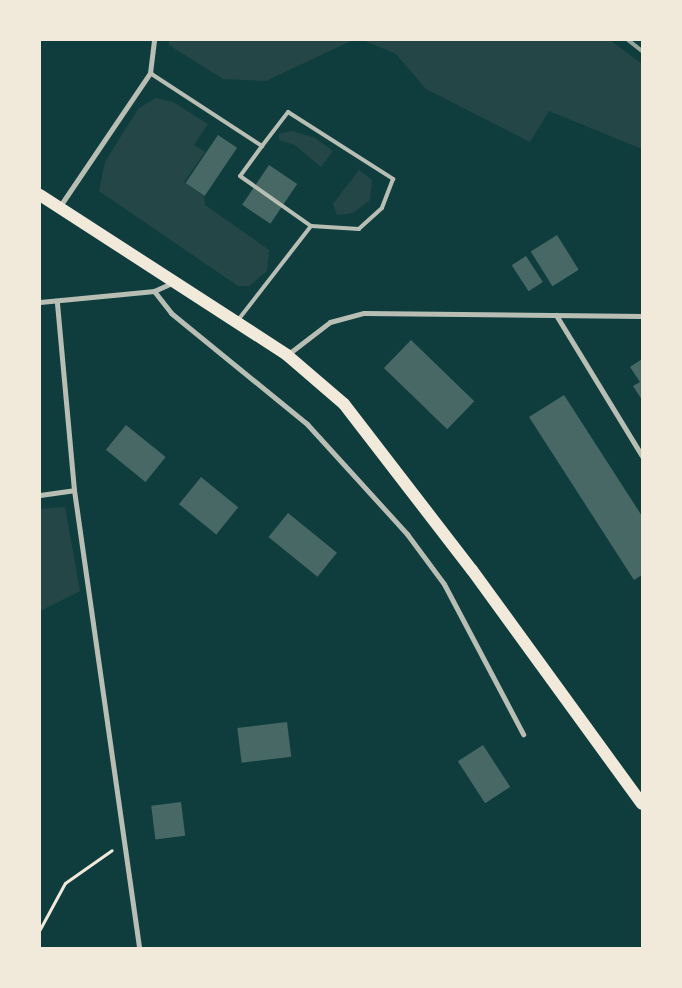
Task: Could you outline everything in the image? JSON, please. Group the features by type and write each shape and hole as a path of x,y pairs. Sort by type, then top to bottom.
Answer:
{"main road":[{"path":"40,195 287,355 344,404 472,570 642,804"}],"street":[{"path":"59,208 150,74 154,40"},
{"path":"40,302 57,302 154,291 174,282"},
{"path":"154,291 171,313 307,424 406,534 444,584 524,734"},
{"path":"57,302 74,490 125,841 138,948"},
{"path":"287,355 330,322 364,313 642,316"},
{"path":"556,315 642,456"},
{"path":"40,495 74,490"}],"lane":[{"path":"150,74 262,146"},
{"path":"288,112 393,179 382,208 359,229 311,226 240,176 288,112"},
{"path":"236,322 311,226"}],"path":[{"path":"40,929 65,883 125,841"}],"shaded area":[{"path":"169,40 353,40 266,81 223,79 169,45"},
{"path":"363,40 610,40 642,64 642,149 549,111 530,142 426,89 396,54"},
{"path":"156,98 173,102 208,124 194,145 205,152 184,182 204,196 205,205 269,250 267,271 249,286 238,286 99,191 105,162 139,108"},
{"path":"292,131 315,138 333,151 321,167 295,145 279,140 279,134"},
{"path":"359,170 372,180 370,200 353,213 337,215 333,204"},
{"path":"65,507 80,591 40,611 40,509"}],"building":[{"path":"218,135 237,148 205,196 186,183"},
{"path":"269,165 297,184 270,224 242,205"},
{"path":"557,235 579,270 552,286 531,251"},
{"path":"526,256 543,282 529,291 512,265"},
{"path":"411,340 474,401 447,429 384,368"},
{"path":"642,359 642,400 633,386 640,382 630,367"},
{"path":"564,395 642,516 642,575 634,580 529,417"},
{"path":"126,425 166,457 145,482 106,450"},
{"path":"201,477 238,507 216,534 179,504"},
{"path":"288,513 337,553 317,577 268,537"},
{"path":"287,722 291,757 242,763 237,728"},
{"path":"483,745 510,787 485,803 458,761"},
{"path":"181,802 185,836 155,839 151,806"}],"railway":[{"path":"628,40 642,51"}]}
